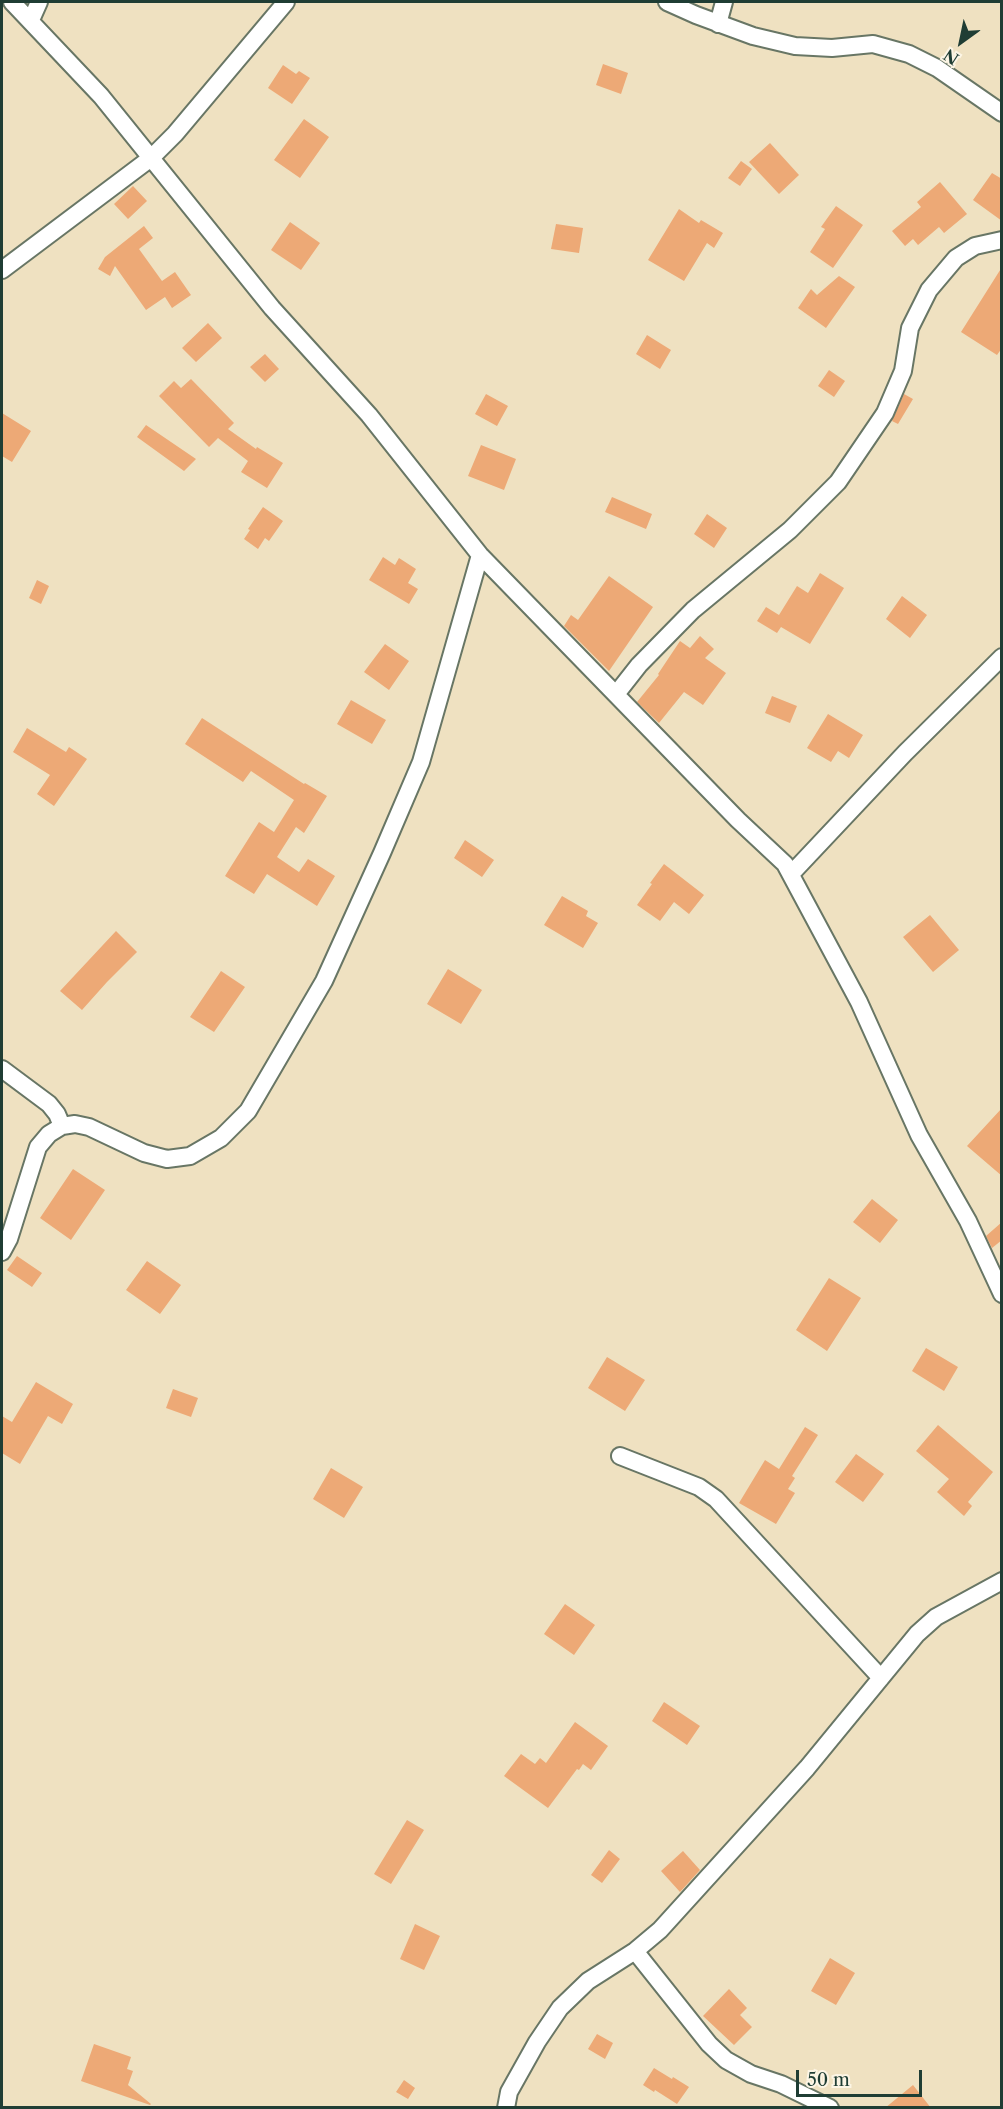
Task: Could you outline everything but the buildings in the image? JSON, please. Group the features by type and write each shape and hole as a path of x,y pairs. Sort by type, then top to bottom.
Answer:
{"street":[{"path":"12,2 101,96 272,308 369,415 480,555 792,873 859,1002 919,1135 968,1221 1002,1294"},
{"path":"31,20 39,2"},
{"path":"2,270 151,158 175,134 286,2"},
{"path":"667,2 718,24 753,36 795,46 832,48 873,44 909,54 938,68 1002,113"},
{"path":"718,24 724,2"},
{"path":"617,693 639,665 676,626 790,530 838,482 885,413 903,371 910,328 929,290 956,258 975,246 1002,240"},
{"path":"2,1252 9,1239 38,1147 49,1134 62,1126 75,1124 89,1127 144,1153 167,1159 190,1156 221,1138 248,1111 324,981 421,762 480,555"},
{"path":"792,873 905,753 1002,657"},
{"path":"2,1069 49,1104 57,1114 62,1126"},
{"path":"620,1456 699,1487 716,1499 881,1678"},
{"path":"506,2108 509,2092 514,2082 560,2008 588,1981 634,1951 660,1930 807,1768 917,1634 936,1617 1002,1581"},
{"path":"634,1951 709,2044 726,2060 751,2074 781,2084 830,2108"}]}
